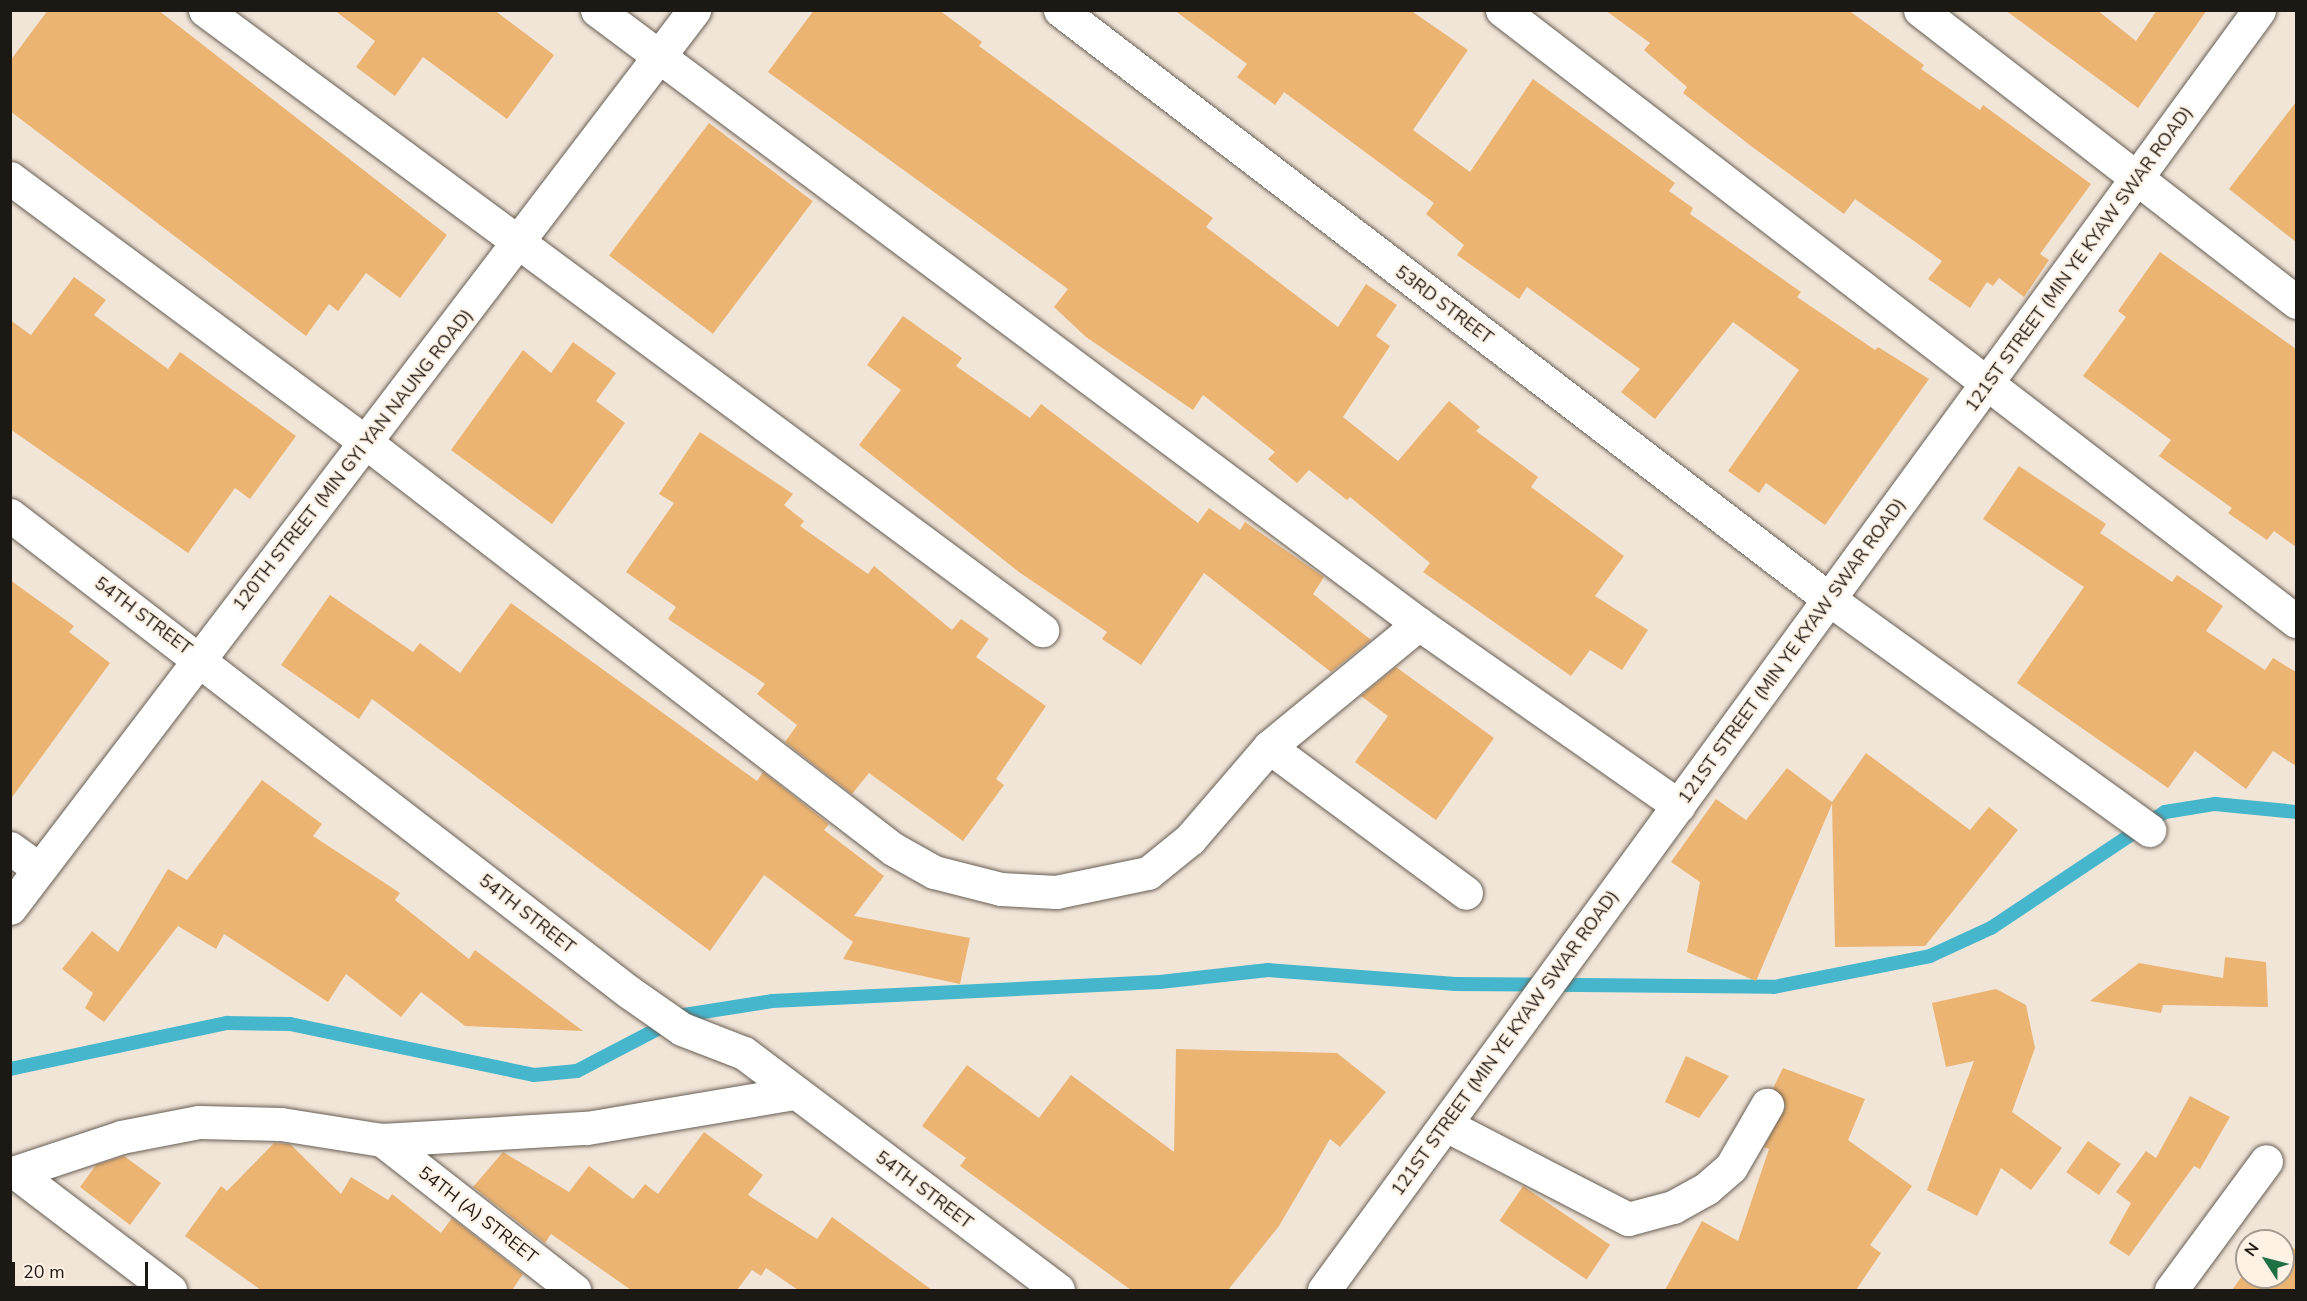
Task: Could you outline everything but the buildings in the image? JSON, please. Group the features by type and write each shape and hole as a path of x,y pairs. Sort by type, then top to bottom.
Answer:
{"street":[{"path":"205,10 517,246 1042,630"},
{"path":"597,10 1419,624 1679,806"},
{"name":"120TH STREET (MIN GYI YAN NAUNG ROAD)","path":"10,908 199,658 368,444 694,10"},
{"name":"53RD STREET","path":"1060,10 1829,599 2149,830"},
{"path":"1502,10 2296,621"},
{"path":"1920,10 2296,302"},
{"name":"121ST STREET (MIN YE KYAW SWAR ROAD)","path":"1324,1290 2259,10"},
{"path":"10,178 368,444 893,849 934,872 1002,889 1056,892 1148,873 1190,839 1269,747 1419,624"},
{"name":"54TH STREET","path":"10,515 199,658 629,992 682,1029 744,1053 794,1093 1058,1290"},
{"path":"1269,747 1466,893"},
{"path":"10,848 39,869"},
{"path":"15,1174 121,1137 199,1122 281,1124 382,1140 586,1128 794,1093"},
{"path":"1446,1125 1628,1219 1673,1207 1707,1188 1731,1167 1767,1105"},
{"name":"54TH (A) STREET","path":"382,1140 574,1290"},
{"path":"2171,1290 2266,1161"},
{"path":"15,1174 170,1290"}],"waterway":[{"path":"10,1069 227,1023 290,1024 534,1075 577,1071 684,1015 772,1001 1160,982 1268,970 1455,984 1774,987 1930,956 1991,928 2165,812 2215,804 2296,812"}]}
